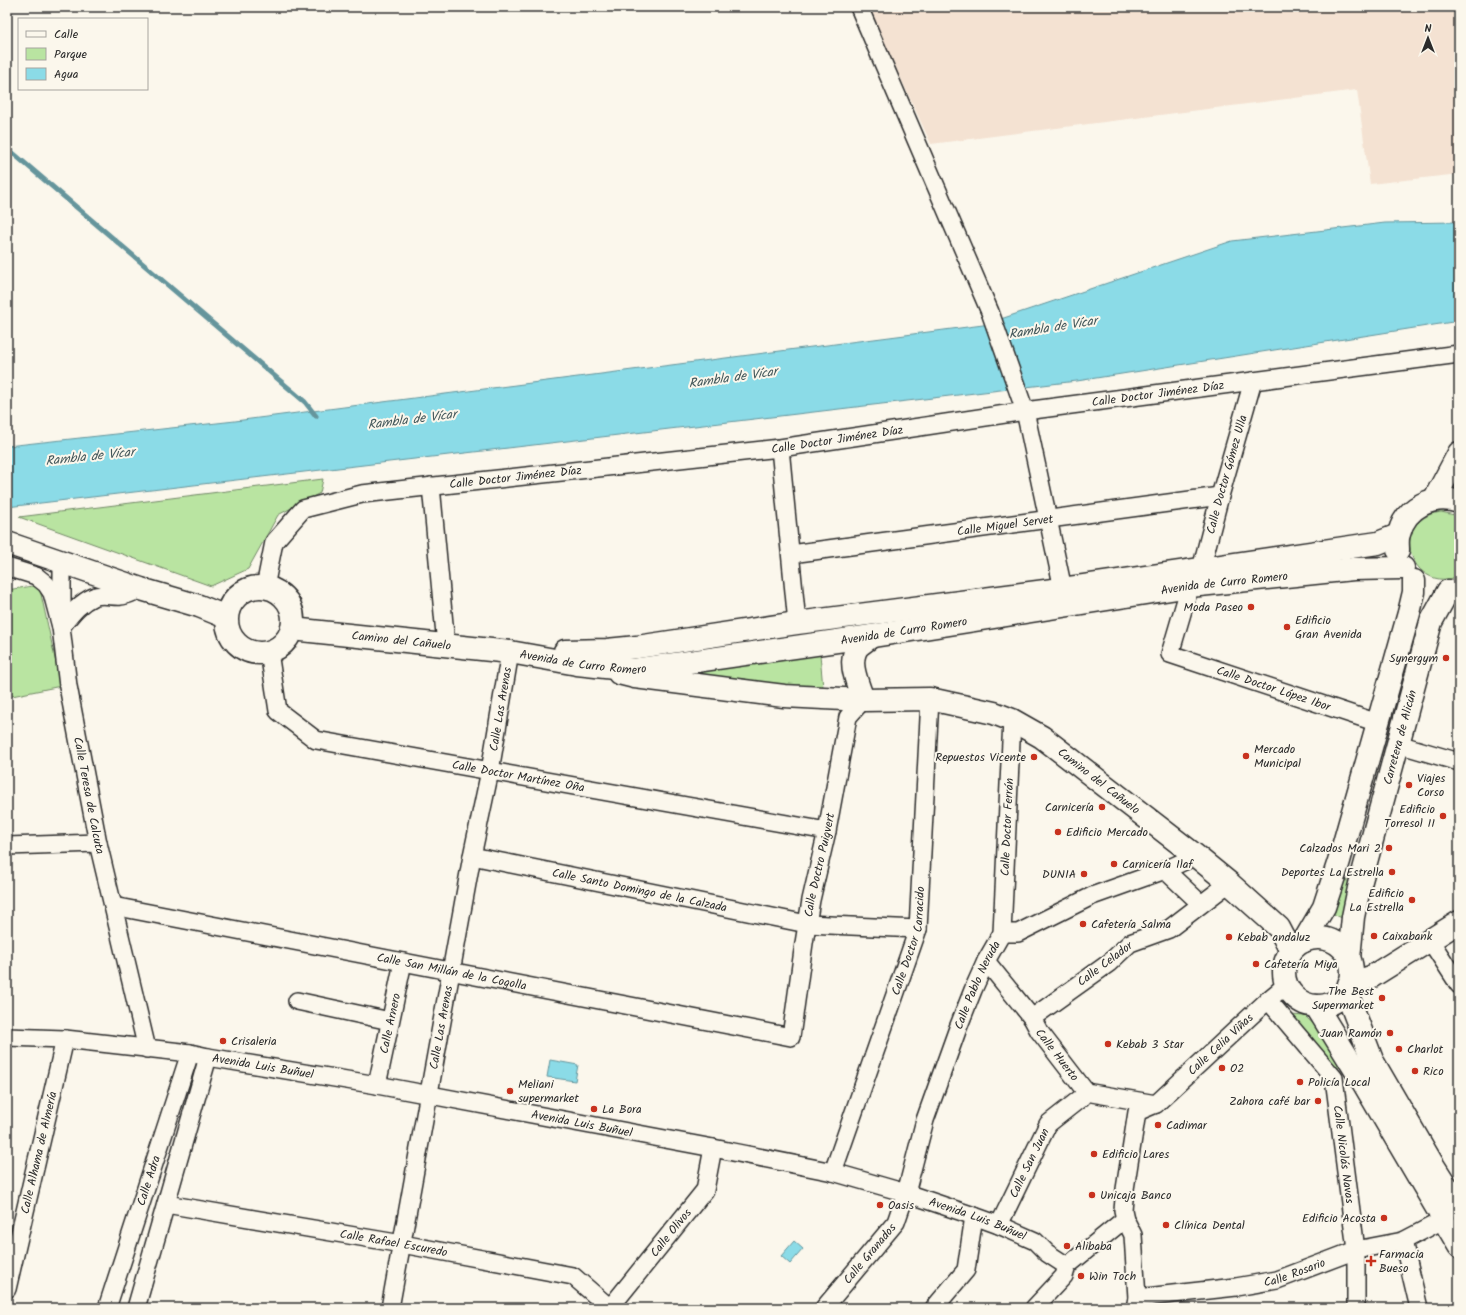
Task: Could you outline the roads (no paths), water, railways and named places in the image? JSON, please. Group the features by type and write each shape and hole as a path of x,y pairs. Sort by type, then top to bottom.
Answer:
{"main road":[{"path":"1434,500 1459,453"},
{"path":"1453,589 1436,590 1424,587 1409,574 1398,552 1398,535 1403,523 1411,512 1421,504 1434,500 1451,499 1459,502"},
{"name":"Avenida de Curro Romero","path":"510,652 577,664 632,670 872,636 1195,578 1378,543 1398,535"},
{"path":"7,543 141,589 199,606 226,618"},
{"name":"Avenida de Curro Romero","path":"510,652 607,650 630,648 797,623 1063,588 1195,578 1353,569 1409,574"},
{"name":"Carretera de Alicún","path":"1297,946 1324,907 1339,861 1409,613 1414,592 1409,574"},
{"path":"254,587 265,587 276,590 285,597 291,607 293,618 292,628 287,639 279,647 269,652 258,653 248,651 238,646 231,638 227,628 226,618 229,606 235,597 243,590 254,587"},
{"name":"Carretera de Alicún","path":"1349,958 1353,917 1359,888 1431,622 1453,589"},
{"name":"Camino del Cañuelo","path":"292,628 510,652"},
{"path":"863,700 854,675 853,659 857,648 872,636"},
{"name":"Camino del Cañuelo","path":"577,664 635,677 784,696 863,700 930,699 994,713 1012,720 1042,737 1196,856 1229,883 1297,946"},
{"path":"1459,922 1371,977 1348,988 1338,999 1328,1004 1316,1006 1298,1000 1286,985 1284,976 1286,958 1297,946 1314,938 1325,938 1335,942 1343,949 1349,958 1352,971 1348,988 1372,1060 1433,1165 1451,1213 1459,1246"},
{"path":"1316,1006 1364,1084 1451,1213"}],"street":[{"path":"859,7 990,312 1022,405 1049,519 1063,588"},
{"name":"Calle Doctor Jiménez Díaz","path":"265,587 274,542 303,509 362,494 780,448 1022,405 1253,381 1459,354"},
{"name":"Calle Doctor Gómez Ulla","path":"1170,654 1220,496 1253,381"},
{"path":"780,448 797,623"},
{"path":"432,486 446,645"},
{"name":"Calle Miguel Servet","path":"791,554 1220,496"},
{"path":"61,627 62,562"},
{"name":"Calle Teresa de Calcuta","path":"7,566 36,576 46,584 52,593 61,627 68,686 98,843 147,1049"},
{"path":"61,627 83,603 94,596 108,595 122,597 141,589"},
{"name":"Calle Doctor Martínez Oña","path":"269,652 278,711 316,740 827,831"},
{"name":"Calle Las Arenas","path":"390,1308 472,856 490,771 510,652"},
{"name":"Calle Doctor López Ibor","path":"1170,654 1378,723"},
{"name":"Calle Doctor Carracido","path":"833,1172 918,929 930,699"},
{"name":"Calle Doctro Puigvert","path":"791,1037 807,924 827,831 848,717 863,700"},
{"name":"Calle Doctor Ferrán","path":"1002,933 1012,720"},
{"path":"1398,744 1459,762"},
{"path":"7,846 98,843"},
{"name":"Calle Santo Domingo de la Calzada","path":"472,856 807,924 918,929"},
{"name":"Calle Pablo Neruda","path":"906,1193 925,1120 958,1028 986,961 1002,933 1018,933 1092,896 1165,870 1196,856"},
{"path":"1165,870 1201,904"},
{"name":"Calle Celador","path":"1032,1018 1109,963 1130,943 1169,929 1229,883"},
{"name":"Calle San Millán de la Cogolla","path":"113,906 791,1037"},
{"path":"1430,940 1459,984"},
{"name":"Calle Huerto","path":"986,961 1032,1018 1039,1031 1086,1092 1156,1104"},
{"name":"Calle Arnero","path":"377,1085 403,962"},
{"name":"Calle Celia Viñas","path":"1125,1219 1123,1210 1125,1189 1138,1112 1156,1104 1286,985"},
{"name":"Calle Nicolás Navas","path":"1268,1000 1334,1078 1356,1250 1356,1308"},
{"path":"297,1001 390,1021"},
{"name":"Avenida Luis Buñuel","path":"7,1037 65,1039 190,1053 377,1085 833,1172 906,1193 999,1225 1035,1241 1047,1254 1067,1266"},
{"name":"Calle Alhama de Almería","path":"7,1289 65,1039"},
{"name":"Calle Adra","path":"107,1308 190,1053"},
{"name":"Calle Adra","path":"136,1308 208,1057"},
{"name":"Calle San Juan","path":"999,1225 1048,1124 1081,1098 1086,1092"},
{"name":"Calle Olivos","path":"610,1308 705,1190 713,1148"},
{"name":"Calle Granados","path":"824,1308 896,1222 906,1193"},
{"name":"Calle Rafael Escuredo","path":"166,1204 402,1244 573,1276 610,1308"},
{"name":"Calle Rosario","path":"1136,1303 1277,1280 1356,1250 1403,1241 1451,1213"},
{"path":"934,1308 966,1270 974,1216"},
{"path":"1034,1308 1064,1276 1067,1266 1125,1219 1133,1235 1136,1303"},
{"path":"1403,1241 1419,1308"}],"water":[{"name":"Rambla de Vícar","path":"1459,222 1459,321 1077,381 7,507 7,446 235,421 983,325 1232,241 1385,223"},
{"path":"550,1060 578,1065 575,1081 547,1077"},
{"path":"794,1241 803,1249 790,1264 781,1256"}],"waterway":[{"path":"7,148 305,402 316,416"}],"place":[{"name":"Moda Paseo","path":"1251,607"},
{"name":"Edificio Gran Avenida","path":"1287,627"},
{"name":"Synergym","path":"1446,658"},
{"name":"Mercado Municipal","path":"1246,756"},
{"name":"Repuestos Vicente","path":"1034,757"},
{"name":"Viajes Corso","path":"1409,785"},
{"name":"Carnicería","path":"1102,807"},
{"name":"Edificio Torresol II","path":"1443,816"},
{"name":"Edificio Mercado","path":"1058,832"},
{"name":"Calzados Mari 2","path":"1389,848"},
{"name":"Carnicería Ilaf","path":"1114,864"},
{"name":"Deportes La Estrella","path":"1392,872"},
{"name":"DUNIA","path":"1084,874"},
{"name":"Edificio La Estrella","path":"1412,900"},
{"name":"Cafetería Salma","path":"1083,924"},
{"name":"Caixabank","path":"1374,936"},
{"name":"Kebab andaluz","path":"1229,937"},
{"name":"Cafetería Miya","path":"1256,964"},
{"name":"The Best Supermarket","path":"1382,998"},
{"name":"Juan Ramón","path":"1390,1033"},
{"name":"Crisaleria","path":"223,1041"},
{"name":"Kebab 3 Star","path":"1108,1044"},
{"name":"Charlot","path":"1399,1049"},
{"name":"O2","path":"1222,1068"},
{"name":"Rico","path":"1415,1071"},
{"name":"Policía Local","path":"1300,1082"},
{"name":"Meliani supermarket","path":"510,1091"},
{"name":"Zahora café bar","path":"1318,1101"},
{"name":"La Bora","path":"594,1109"},
{"name":"Cadimar","path":"1158,1125"},
{"name":"Edificio Lares","path":"1094,1154"},
{"name":"Unicaja Banco","path":"1092,1195"},
{"name":"Oasis","path":"880,1205"},
{"name":"Edificio Acosta","path":"1384,1218"},
{"name":"Clínica Dental","path":"1166,1225"},
{"name":"Alibaba","path":"1067,1246"},
{"name":"Farmacia Bueso","path":"1371,1261"},
{"name":"Win Toch","path":"1081,1276"}]}
